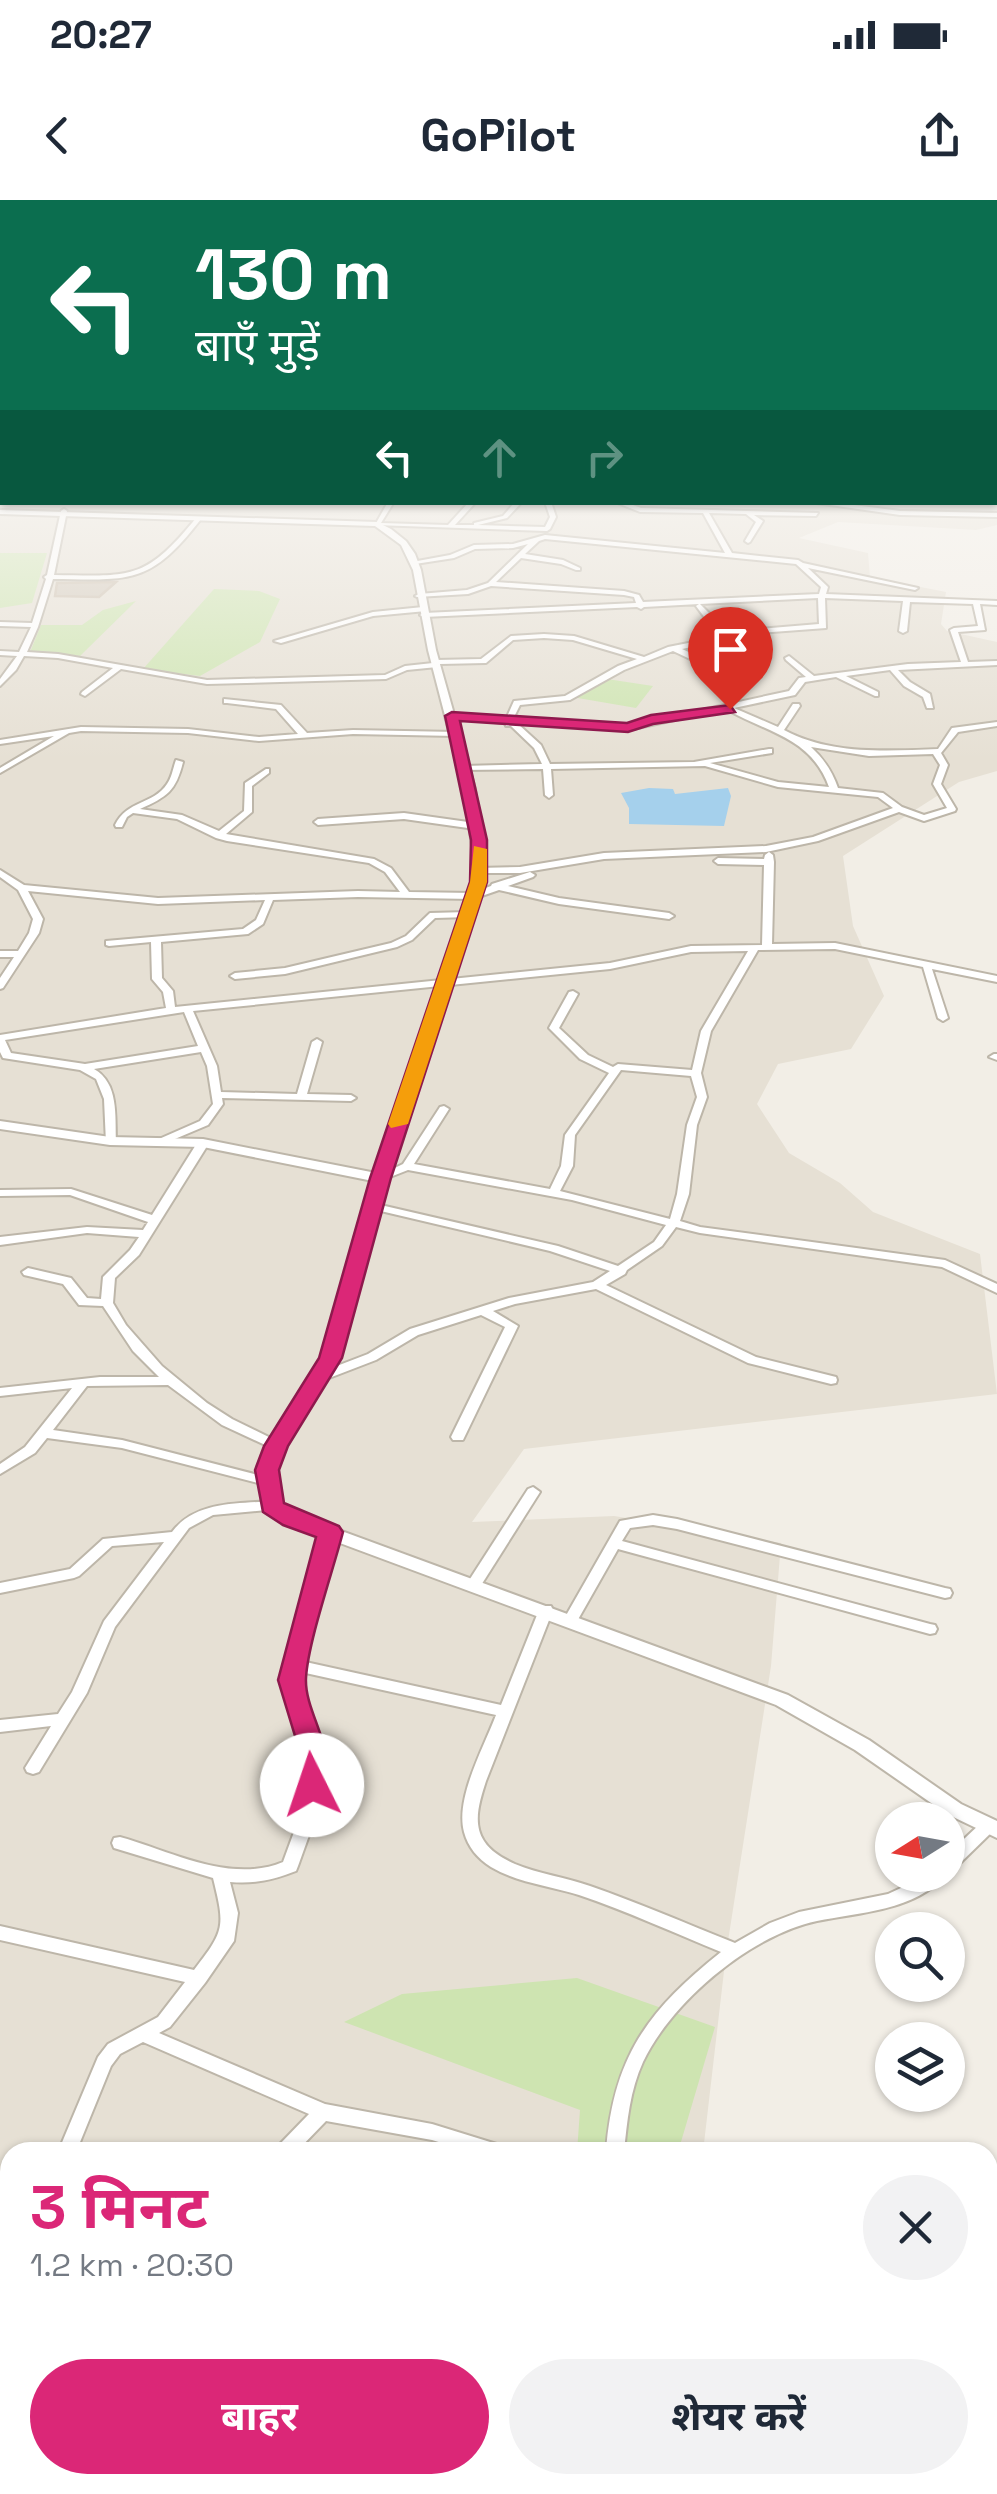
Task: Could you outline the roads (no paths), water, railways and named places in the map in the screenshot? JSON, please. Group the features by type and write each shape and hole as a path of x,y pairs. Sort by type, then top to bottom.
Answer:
{"street":[{"path":"0,684 23,653 35,625 55,546"},
{"path":"47,577 121,577 168,560 179,546"},
{"path":"272,1506 266,1481 276,1446 336,1343 380,1178 480,870 464,768 422,606 415,562 406,546"},
{"path":"415,562 452,557 474,547 511,546"},
{"path":"278,641 349,620 422,606 490,584 532,546"},
{"path":"641,546 802,565 915,588"},
{"path":"724,546 730,556"},
{"path":"523,556 563,562 578,569"},
{"path":"511,721 517,703 567,698 673,648 740,634 823,626 824,584 802,565"},
{"path":"490,584 584,587 637,596 640,606"},
{"path":"468,592 474,611"},
{"path":"422,606 474,611 700,606 823,596 997,603"},
{"path":"903,631 907,600"},
{"path":"965,664 954,630 982,628 976,602"},
{"path":"700,606 711,620 740,634"},
{"path":"0,624 35,625"},
{"path":"0,652 120,666 192,680 258,683 386,677 405,668 483,661 511,638 574,638 644,659"},
{"path":"673,648 719,669"},
{"path":"789,658 812,678"},
{"path":"452,716 628,728 651,720 730,709 766,695 796,691 802,680 812,678 892,668 997,663"},
{"path":"85,694 120,666"},
{"path":"892,668 927,696 930,706"},
{"path":"838,675 874,694"},
{"path":"227,701 278,707 305,736"},
{"path":"778,732 796,706"},
{"path":"730,709 803,743 871,754 945,750 956,730 997,724"},
{"path":"511,721 534,739 549,766 549,795"},
{"path":"0,742 68,731 188,731 259,738 456,734"},
{"path":"0,771 68,731"},
{"path":"803,743 825,765 834,788"},
{"path":"464,768 695,764 778,784 880,795 900,810 924,818 952,809 937,784 944,765 936,751"},
{"path":"695,764 717,756 769,752"},
{"path":"119,825 122,816 167,794 176,784 180,762"},
{"path":"219,836 248,812 248,785 266,771"},
{"path":"132,810 179,818 219,836 371,861 388,870 406,894"},
{"path":"22,888 158,901 270,901 406,894 473,896 495,886 590,862 769,855 900,810"},
{"path":"318,822 404,816 475,826"},
{"path":"480,870 520,870 604,856 769,855"},
{"path":"320,1376 372,1357 414,1332 481,1310 596,1285 658,1244 672,1225 683,1194 692,1125 702,1097 696,1073 706,1031 761,947 769,855"},
{"path":"0,873 22,888 38,919 22,954 0,986"},
{"path":"495,886 559,901 669,916"},
{"path":"109,943 245,932 260,922 270,901"},
{"path":"234,976 285,972 394,944 409,938 432,915 467,915"},
{"path":"156,941 157,979 168,992 170,1010"},
{"path":"202,1049 83,1067 11,1057 3,1052 0,1039 170,1010 310,1000 610,966 691,949 835,946 997,980"},
{"path":"0,954 22,954"},
{"path":"932,969 943,1018"},
{"path":"573,994 559,1012 554,1028 584,1057 614,1071"},
{"path":"163,1141 204,1123 216,1111 212,1066 187,1008"},
{"path":"302,1094 316,1042"},
{"path":"83,1067 106,1084 110,1141"},
{"path":"554,1192 567,1166 570,1136 614,1071 625,1067 696,1073"},
{"path":"217,1095 351,1098"},
{"path":"0,1125 110,1141 204,1143 380,1178 407,1166 444,1109"},
{"path":"204,1143 136,1252 109,1277 106,1304 152,1366 244,1432 276,1446"},
{"path":"407,1166 554,1192 672,1225 946,1264 997,1289"},
{"path":"0,1194 72,1192 155,1220"},
{"path":"372,1206 554,1248 621,1271"},
{"path":"0,1240 87,1230 146,1234"},
{"path":"28,1272 67,1281 83,1302 106,1304"},
{"path":"596,1285 752,1360 831,1380"},
{"path":"458,1437 512,1326 481,1310"},
{"path":"0,1392 170,1381"},
{"path":"0,1470 30,1450 82,1384"},
{"path":"44,1433 122,1444 266,1481"},
{"path":"473,1586 532,1492"},
{"path":"34,1768 64,1719 109,1625 175,1536 210,1511 272,1506 292,1519 571,1619 808,1712 992,1829 965,1850"},
{"path":"571,1619 625,1524 653,1520 945,1593"},
{"path":"120,1843 181,1859 221,1877 282,1871 298,1849 309,1814 314,1762 294,1697 293,1665 330,1532"},
{"path":"0,1588 74,1573 108,1542 175,1536"},
{"path":"613,1544 930,1629"},
{"path":"546,1610 502,1711 470,1809 470,1832 485,1854 738,1952"},
{"path":"293,1665 502,1711"},
{"path":"0,1726 64,1719"},
{"path":"71,2142 104,2062 114,2049 164,2022 226,1940 230,1924 221,1877"},
{"path":"617,2142 624,2098 645,2041 686,1992 738,1952 796,1919 906,1897 913,1892"},
{"path":"0,1933 199,1978"},
{"path":"143,2034 323,2112 432,2132 464,2142"},
{"path":"294,2142 323,2112"}],"water":[{"path":"728,788 731,796 724,826 629,824 629,808 621,793 673,789 675,794"}]}
